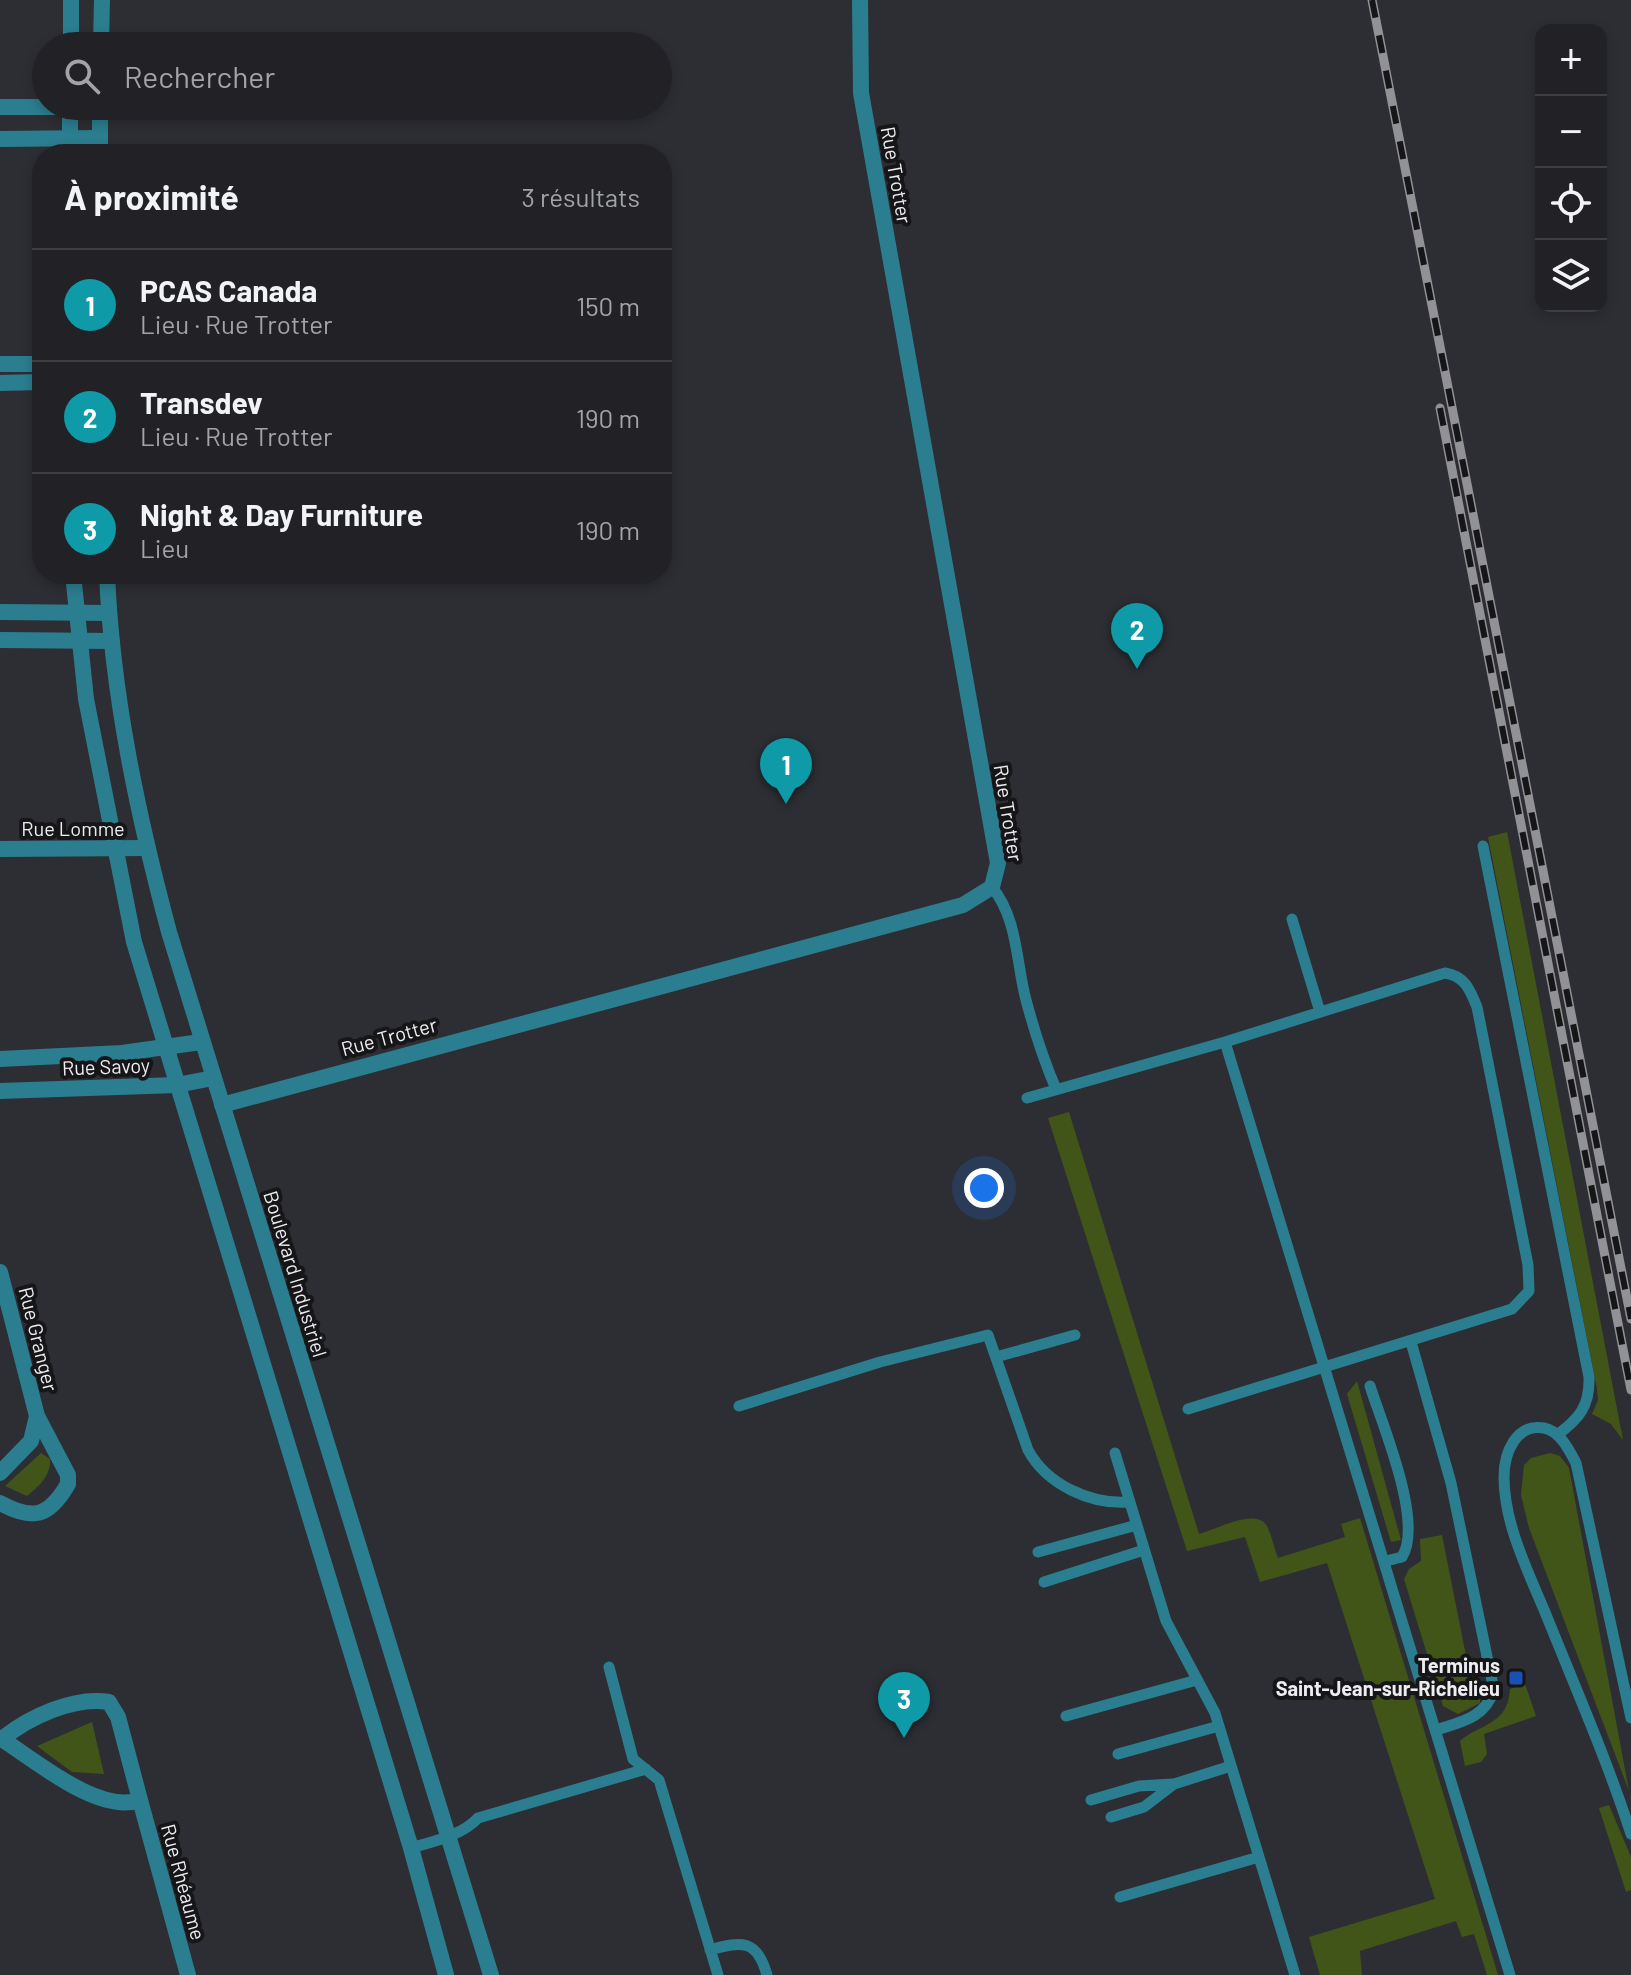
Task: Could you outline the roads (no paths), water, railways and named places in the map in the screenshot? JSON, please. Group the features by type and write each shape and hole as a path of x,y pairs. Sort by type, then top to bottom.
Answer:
{"street":[{"path":"71,0 71,32"},
{"path":"101,32 102,0"},
{"name":"Rue Trotter","path":"222,1105 963,905 992,887 998,863 861,93 860,0"},
{"path":"0,107 32,107"},
{"path":"70,120 70,144"},
{"path":"100,120 100,144"},
{"path":"0,139 50,144"},
{"path":"0,364 32,364"},
{"path":"0,383 32,382"},
{"path":"74,584 77,641 113,849 134,942 411,1848 446,1975"},
{"name":"Boulevard Industriel","path":"108,584 112,641 147,848 201,1042 491,1975"},
{"path":"0,612 109,613"},
{"path":"0,640 112,641"},
{"name":"Rue Lomme","path":"0,849 147,848"},
{"name":"Rue Savoy","path":"0,1059 201,1042"},
{"name":"Rue Savoy","path":"0,1091 177,1085 213,1078"},
{"name":"Rue Granger","path":"0,1272 37,1416 68,1475 68,1484 45,1512 29,1515 0,1503"},
{"name":"Rue Granger","path":"0,1473 31,1441 37,1416"},
{"name":"Rue Rhéaume","path":"140,1800 117,1805 98,1798 1,1738 23,1722 36,1717 91,1699 109,1702 118,1717 188,1975"}],"lane":[{"path":"1483,846 1589,1377 1585,1408 1577,1420 1557,1435"},
{"path":"992,887 1004,901 1009,916 1025,998 1056,1089"},
{"path":"1292,919 1320,1012"},
{"path":"1027,1098 1225,1042 1445,973 1463,980 1477,1007 1528,1265 1529,1291 1512,1309 1188,1409"},
{"path":"1225,1042 1510,1975"},
{"path":"739,1406 880,1362 988,1335 1028,1450 1037,1467 1083,1495 1103,1502 1130,1502"},
{"path":"996,1357 1075,1335"},
{"path":"1411,1342 1451,1483 1494,1690 1484,1711 1468,1720 1436,1730"},
{"path":"1370,1386 1397,1472 1410,1532 1409,1545 1402,1557 1386,1561"},
{"path":"1631,1718 1576,1463 1557,1435 1548,1429 1534,1427 1520,1433 1508,1449 1504,1476 1506,1496 1518,1545 1631,1834"},
{"path":"1115,1453 1166,1621 1219,1726 1295,1975"},
{"path":"1038,1552 1137,1525"},
{"path":"1044,1582 1144,1550"},
{"path":"609,1667 633,1759 659,1780 718,1975"},
{"path":"1066,1716 1197,1680"},
{"path":"1118,1754 1219,1726"},
{"path":"1091,1800 1139,1786 1174,1784 1231,1766"},
{"path":"411,1848 450,1836 469,1827 478,1818 646,1769"},
{"path":"1111,1817 1144,1807 1174,1784"},
{"path":"1120,1897 1259,1857"},
{"path":"710,1950 729,1945 749,1945 757,1950 767,1975"}],"railway":[{"path":"1372,0 1631,1319"},
{"path":"1440,408 1631,1390"}],"place":[{"name":"Transdev","path":"1137,669"},
{"name":"PCAS Canada","path":"786,804"},
{"name":"Terminus Saint-Jean-sur-Richelieu","path":"1516,1678"},
{"name":"Night & Day Furniture","path":"904,1738"}]}
